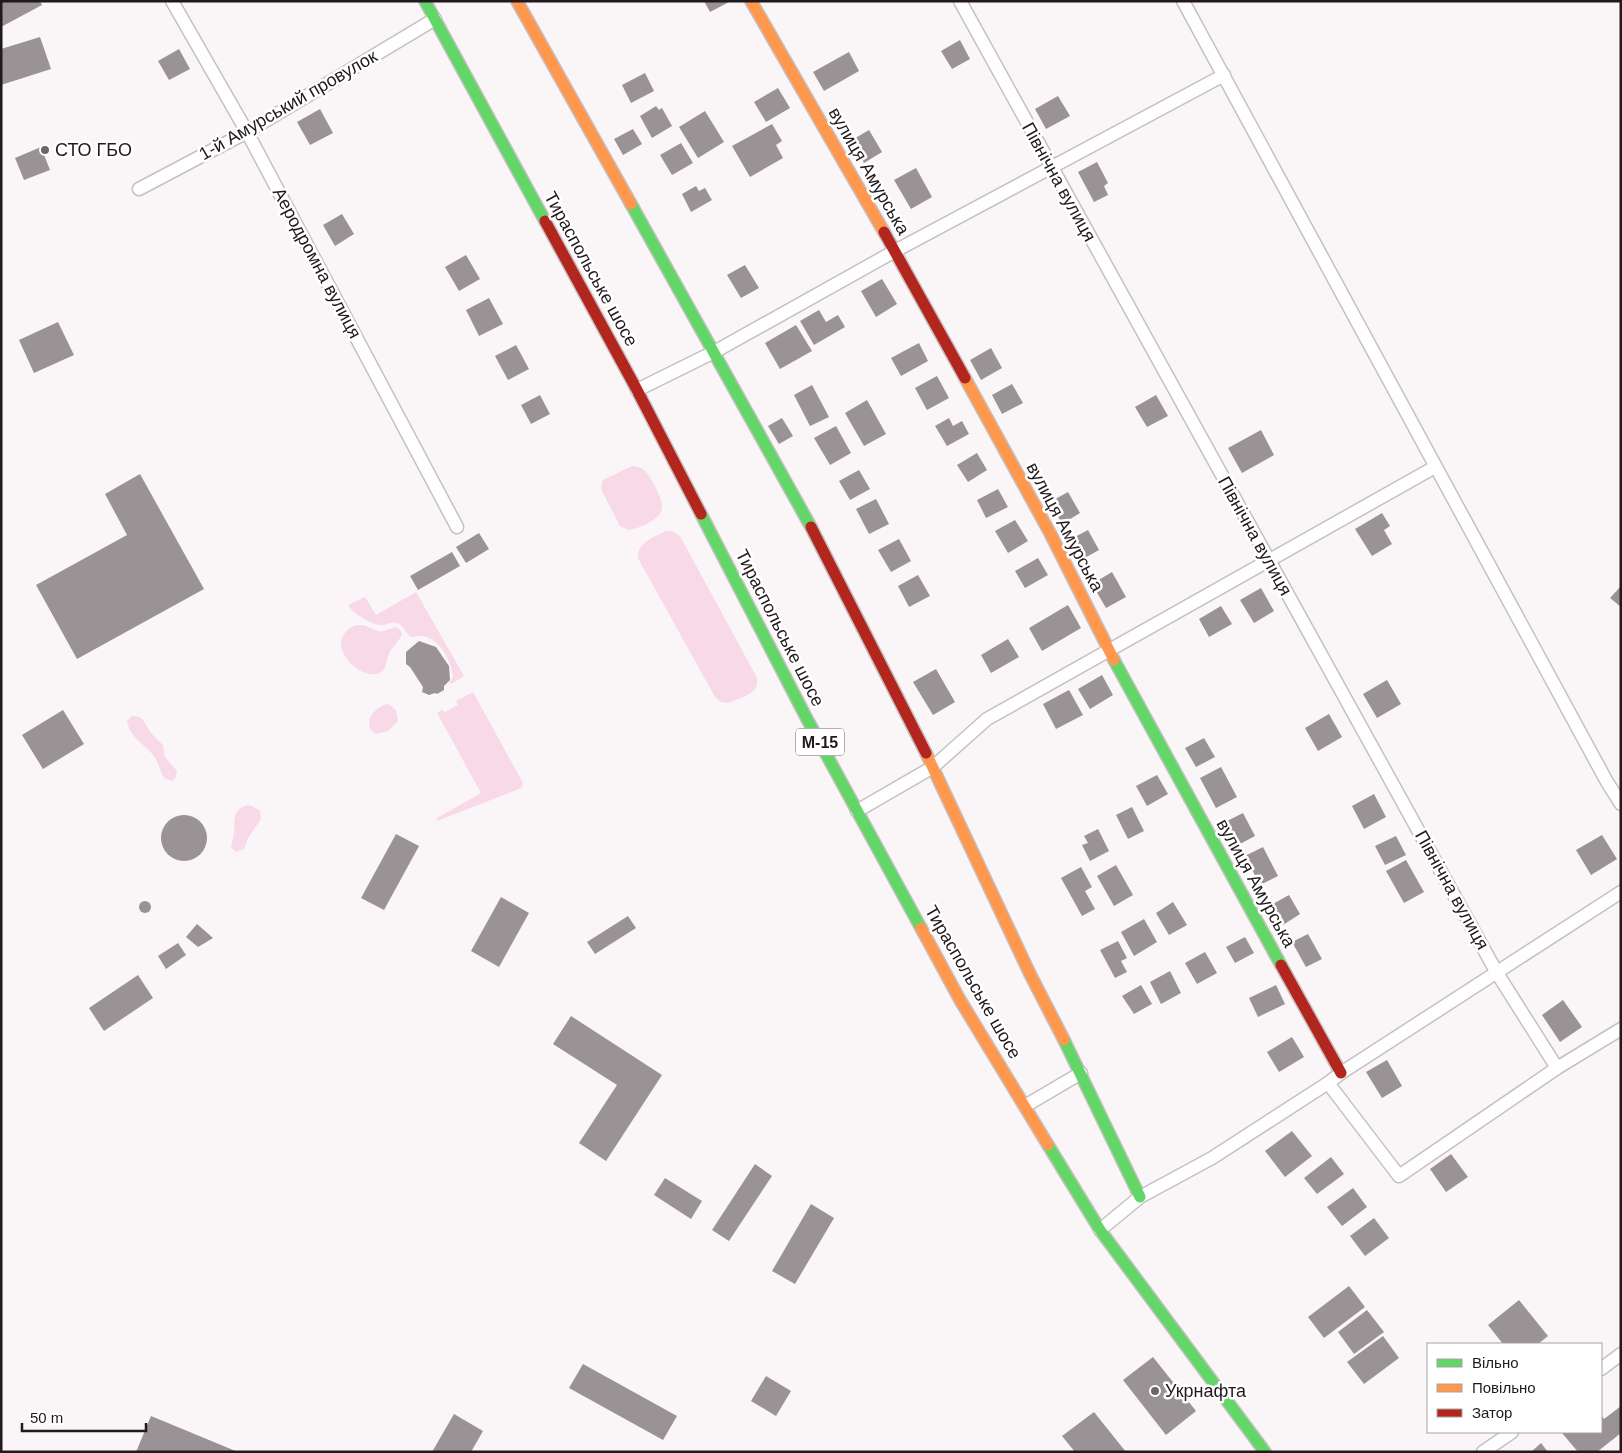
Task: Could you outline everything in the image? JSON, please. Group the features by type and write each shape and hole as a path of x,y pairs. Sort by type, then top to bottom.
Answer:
{"street":[{"name":"Аеродромна вулиця","path":"172,1 247,132 457,527"},
{"name":"Тираспольське шосе","path":"425,1 637,390 807,719 960,1000 1100,1230 1265,1452"},
{"path":"517,1 716,351 797,499 933,767 1030,974 1081,1073 1140,1197"},
{"name":"вулиця Амурська","path":"751,1 895,251 1050,533 1108,650 1341,1073"},
{"name":"Північна вулиця","path":"960,1 1497,973 1557,1068"},
{"path":"1183,1 1435,467 1607,782 1621,804"},
{"name":"1-й Амурський провулок","path":"139,189 247,132 435,19"},
{"path":"637,390 716,351 895,251 1224,75"},
{"path":"857,811 933,767 987,719 1435,467"},
{"path":"1100,1230 1140,1197 1212,1158 1621,892"},
{"path":"1328,1083 1399,1176 1557,1068 1621,1028"},
{"path":"1025,1106 1081,1073"},
{"path":"1602,1368 1621,1354"},
{"path":"1483,1452 1511,1433"}],"shaded area":[{"path":"632,466 643,469 650,477 659,494 662,509 653,520 629,530 620,526 602,491 601,485 603,480"},
{"path":"666,531 672,531 680,536 756,676 757,685 746,696 726,703 721,702 715,697 639,560 638,554 642,545 651,538"},
{"path":"416,592 464,676 451,684 449,683 453,677 450,663 438,644 425,637 411,637 397,623 377,625 358,615 348,605 365,597 376,615"},
{"path":"356,625 364,625 380,632 396,627 401,631 402,635 390,651 381,672 373,674 355,667 342,650 341,641 345,632"},
{"path":"473,692 523,783 522,787 437,821 437,818 481,793 437,713 442,710 445,712 458,705 456,701"},
{"path":"388,704 396,710 398,721 388,731 376,734 369,725 371,716 378,708"},
{"path":"132,716 143,720 151,733 163,745 165,757 177,771 173,781 164,778 154,756 131,732 127,721"},
{"path":"248,805 260,811 261,819 248,838 244,849 236,852 231,847 234,835 234,822 237,812"}],"building":[{"path":"1,1 40,1 42,5 1,27"},
{"path":"704,1 731,1 710,12"},
{"path":"40,37 51,69 1,85 1,49"},
{"path":"960,40 970,59 952,69 941,51"},
{"path":"179,49 190,69 169,80 158,61"},
{"path":"849,52 859,71 824,91 813,72"},
{"path":"645,73 654,91 631,103 622,85"},
{"path":"778,88 790,108 766,122 754,102"},
{"path":"1058,96 1070,116 1046,129 1035,109"},
{"path":"656,106 659,110 662,108 672,126 652,138 640,116"},
{"path":"320,109 333,133 310,145 297,122"},
{"path":"705,111 724,142 698,158 679,127"},
{"path":"772,124 782,141 776,145 783,158 750,177 732,146"},
{"path":"633,129 642,144 623,155 614,139"},
{"path":"869,130 882,152 864,163 857,151 853,153 847,143"},
{"path":"681,143 693,163 672,175 660,155"},
{"path":"41,147 50,170 24,180 15,158"},
{"path":"1097,162 1108,183 1104,186 1108,195 1094,202 1078,172"},
{"path":"916,168 932,197 911,209 894,180"},
{"path":"696,186 699,191 705,188 712,200 691,212 682,194"},
{"path":"342,214 354,234 335,246 323,225"},
{"path":"466,255 480,279 459,291 445,267"},
{"path":"745,265 759,288 741,298 727,275"},
{"path":"882,279 897,304 876,317 861,291"},
{"path":"489,298 503,324 479,336 466,310"},
{"path":"819,310 826,322 838,315 845,327 814,345 800,321"},
{"path":"58,322 74,355 34,373 19,340"},
{"path":"796,325 812,351 780,369 765,343"},
{"path":"919,343 928,361 901,376 891,358"},
{"path":"516,345 529,369 508,380 495,356"},
{"path":"991,348 1002,368 981,380 970,360"},
{"path":"937,376 949,398 927,410 915,388"},
{"path":"1012,384 1023,403 1002,414 992,395"},
{"path":"812,385 829,417 810,426 794,395"},
{"path":"540,395 550,414 531,424 521,405"},
{"path":"1156,395 1168,416 1147,427 1135,407"},
{"path":"867,400 886,434 864,446 845,413"},
{"path":"782,418 793,436 779,444 768,426"},
{"path":"949,418 953,426 962,421 969,434 947,446 935,426"},
{"path":"836,426 851,453 830,465 814,438"},
{"path":"1261,430 1274,455 1242,473 1228,448"},
{"path":"977,453 987,470 968,482 957,465"},
{"path":"859,470 870,489 850,500 839,481"},
{"path":"140,474 204,589 77,659 36,585 127,535 105,494"},
{"path":"998,489 1008,507 986,518 977,500"},
{"path":"1068,492 1080,513 1062,524 1050,502"},
{"path":"876,499 889,524 869,534 856,509"},
{"path":"1382,513 1390,526 1384,530 1392,544 1372,556 1355,529"},
{"path":"1015,520 1028,541 1008,553 995,531"},
{"path":"1088,530 1099,550 1081,560 1069,540"},
{"path":"479,533 489,549 466,563 456,547"},
{"path":"899,539 911,561 891,572 878,550"},
{"path":"452,552 460,566 418,590 410,576"},
{"path":"1038,558 1048,575 1025,588 1015,571"},
{"path":"1112,572 1126,597 1106,608 1092,584"},
{"path":"918,575 930,596 909,607 898,586"},
{"path":"1621,586 1621,607 1610,598"},
{"path":"1261,588 1274,611 1254,623 1240,600"},
{"path":"1068,605 1081,628 1042,651 1029,628"},
{"path":"1221,606 1232,624 1209,637 1199,619"},
{"path":"1008,639 1019,657 991,673 981,655"},
{"path":"419,641 436,647 449,666 450,680 444,686 444,690 437,694 429,695 422,692 423,687 406,664 406,652"},
{"path":"936,669 955,702 933,715 913,682"},
{"path":"1102,675 1113,695 1090,709 1078,689"},
{"path":"1387,680 1401,704 1377,718 1363,694"},
{"path":"1069,690 1083,715 1056,729 1043,704"},
{"path":"63,710 84,744 43,769 22,735"},
{"path":"1329,714 1342,737 1318,751 1305,728"},
{"path":"1204,738 1215,757 1196,767 1185,748"},
{"path":"1221,767 1237,797 1216,808 1200,778"},
{"path":"1157,775 1168,794 1147,806 1136,786"},
{"path":"1374,794 1386,817 1364,829 1352,806"},
{"path":"1132,807 1144,831 1128,839 1116,815"},
{"path":"1243,813 1255,836 1238,845 1225,822"},
{"path":"180,815 188,815 197,819 203,825 207,838 203,851 197,857 188,861 180,861 171,857 165,851 161,842 161,834 165,825 171,819"},
{"path":"1098,829 1109,851 1090,861 1082,845 1088,843 1084,836"},
{"path":"396,834 419,846 384,910 361,898"},
{"path":"1602,835 1617,859 1591,875 1576,850"},
{"path":"1396,836 1406,855 1385,865 1375,846"},
{"path":"1263,847 1278,876 1260,885 1245,856"},
{"path":"1406,860 1424,892 1404,903 1386,871"},
{"path":"1116,865 1133,895 1114,906 1097,876"},
{"path":"1081,867 1092,887 1085,891 1095,909 1082,916 1061,878"},
{"path":"1289,895 1300,914 1283,925 1271,905"},
{"path":"501,897 529,913 499,967 471,951"},
{"path":"143,901 147,901 151,907 147,913 143,913 139,909 139,905"},
{"path":"1173,902 1187,925 1169,935 1156,913"},
{"path":"628,916 636,928 595,954 587,942"},
{"path":"1144,919 1157,942 1134,956 1121,932"},
{"path":"197,924 213,938 198,947 186,937"},
{"path":"1308,934 1322,959 1306,967 1292,942"},
{"path":"1245,937 1254,953 1235,963 1226,947"},
{"path":"1118,941 1127,958 1121,961 1127,972 1115,978 1100,950"},
{"path":"178,943 186,955 166,969 158,956"},
{"path":"1205,952 1217,973 1197,984 1185,963"},
{"path":"1170,971 1181,993 1161,1004 1150,982"},
{"path":"138,975 153,998 104,1031 89,1008"},
{"path":"1141,985 1152,1004 1134,1014 1122,996"},
{"path":"1276,985 1285,1004 1258,1017 1249,998"},
{"path":"1563,1000 1582,1027 1560,1042 1542,1015"},
{"path":"571,1016 662,1075 606,1161 579,1143 617,1085 553,1044"},
{"path":"1292,1037 1304,1057 1279,1072 1267,1052"},
{"path":"1387,1060 1402,1086 1382,1098 1366,1072"},
{"path":"1292,1131 1312,1156 1285,1177 1265,1151"},
{"path":"1451,1154 1468,1177 1446,1192 1430,1169"},
{"path":"1331,1157 1344,1174 1317,1194 1304,1178"},
{"path":"755,1164 772,1176 729,1241 712,1230"},
{"path":"665,1178 702,1201 691,1219 654,1195"},
{"path":"1353,1188 1367,1207 1342,1226 1327,1207"},
{"path":"811,1204 834,1218 795,1284 772,1271"},
{"path":"1374,1218 1389,1238 1365,1256 1350,1236"},
{"path":"1349,1286 1365,1307 1324,1338 1308,1317"},
{"path":"1519,1300 1548,1336 1539,1343 1502,1343 1488,1325"},
{"path":"1367,1310 1384,1332 1354,1354 1338,1332"},
{"path":"1383,1336 1399,1358 1364,1384 1347,1362"},
{"path":"1153,1357 1196,1411 1166,1435 1123,1380"},
{"path":"583,1364 677,1416 663,1440 569,1388"},
{"path":"766,1376 791,1391 776,1416 751,1401"},
{"path":"1621,1406 1621,1433 1597,1452 1578,1452 1562,1433 1602,1433 1602,1416 1604,1419"},
{"path":"1094,1412 1126,1452 1075,1452 1062,1436"},
{"path":"454,1414 483,1431 471,1452 432,1452"},
{"path":"151,1416 238,1452 136,1452"},
{"path":"1541,1443 1548,1452 1531,1452"}],"traffic: fast":[{"path":"425,1 545,221"},
{"path":"631,204 811,527"},
{"path":"701,514 807,719 921,928"},
{"path":"1114,660 1281,965"},
{"path":"1064,1040 1140,1197"},
{"path":"1048,1145 1100,1230 1265,1452"}],"traffic: slow":[{"path":"517,1 631,204"},
{"path":"751,1 884,232"},
{"path":"965,378 1050,533 1114,660"},
{"path":"926,753 1030,974 1064,1040"},
{"path":"921,928 960,1000 1048,1145"}],"traffic: jam":[{"path":"545,221 637,390 701,514"},
{"path":"884,232 965,378"},
{"path":"811,527 926,753"},
{"path":"1281,965 1341,1073"}],"place":[{"name":"СТО ГБО","path":"45,150"},
{"name":"Укрнафта","path":"1155,1391"}]}
